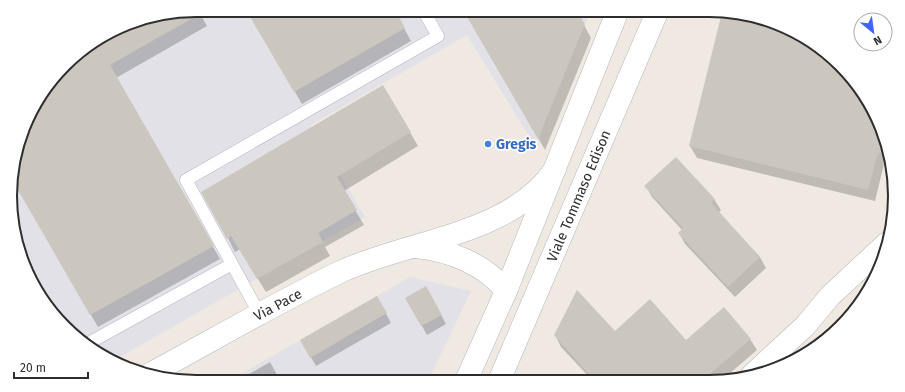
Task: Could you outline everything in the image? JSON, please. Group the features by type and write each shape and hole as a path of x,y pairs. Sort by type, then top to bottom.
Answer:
{"street":[{"path":"469,375 506,291 615,17"},
{"name":"Viale Tommaso Edison","path":"502,375 655,17"},
{"name":"Via Pace","path":"156,371 342,272 410,246 468,229 503,216 531,197 545,184 555,169"},
{"path":"410,246 439,251 472,263 487,271 506,291"},
{"path":"761,367 805,326 830,296 880,249"}],"lane":[{"path":"260,315 186,180 438,36 427,17"},
{"path":"92,341 232,264"}],"shaded area":[{"path":"184,17 588,17 535,146 467,35 311,125 365,217 119,358 97,345 69,323 41,286 26,254 20,231 17,208 17,184 20,161 26,138 41,106 54,87 69,69 87,54 106,41 138,26 161,20"},
{"path":"410,277 471,291 432,373 428,375 239,375"}],"building":[{"path":"194,17 110,65 214,246 90,315 17,188 20,161 26,138 41,106 54,87 69,69 87,54 106,41 138,26 161,20"},
{"path":"250,17 399,17 405,28 294,92"},
{"path":"467,17 580,17 585,24 538,139"},
{"path":"721,17 744,20 767,26 788,35 827,61 844,78 858,97 870,117 879,138 883,154 878,153 868,190 689,146"},
{"path":"383,85 411,132 337,177 357,210 318,233 323,242 257,279 231,236 227,239 201,192"},
{"path":"676,157 715,199 711,203 760,257 728,287 678,233 683,228 644,186"},
{"path":"426,286 442,315 421,326 405,298"},
{"path":"577,290 615,331 650,299 686,340 724,307 751,339 709,375 590,375 554,335"},
{"path":"377,296 387,313 310,358 300,340"}],"place":[{"name":"Gregis","path":"488,144"}]}
